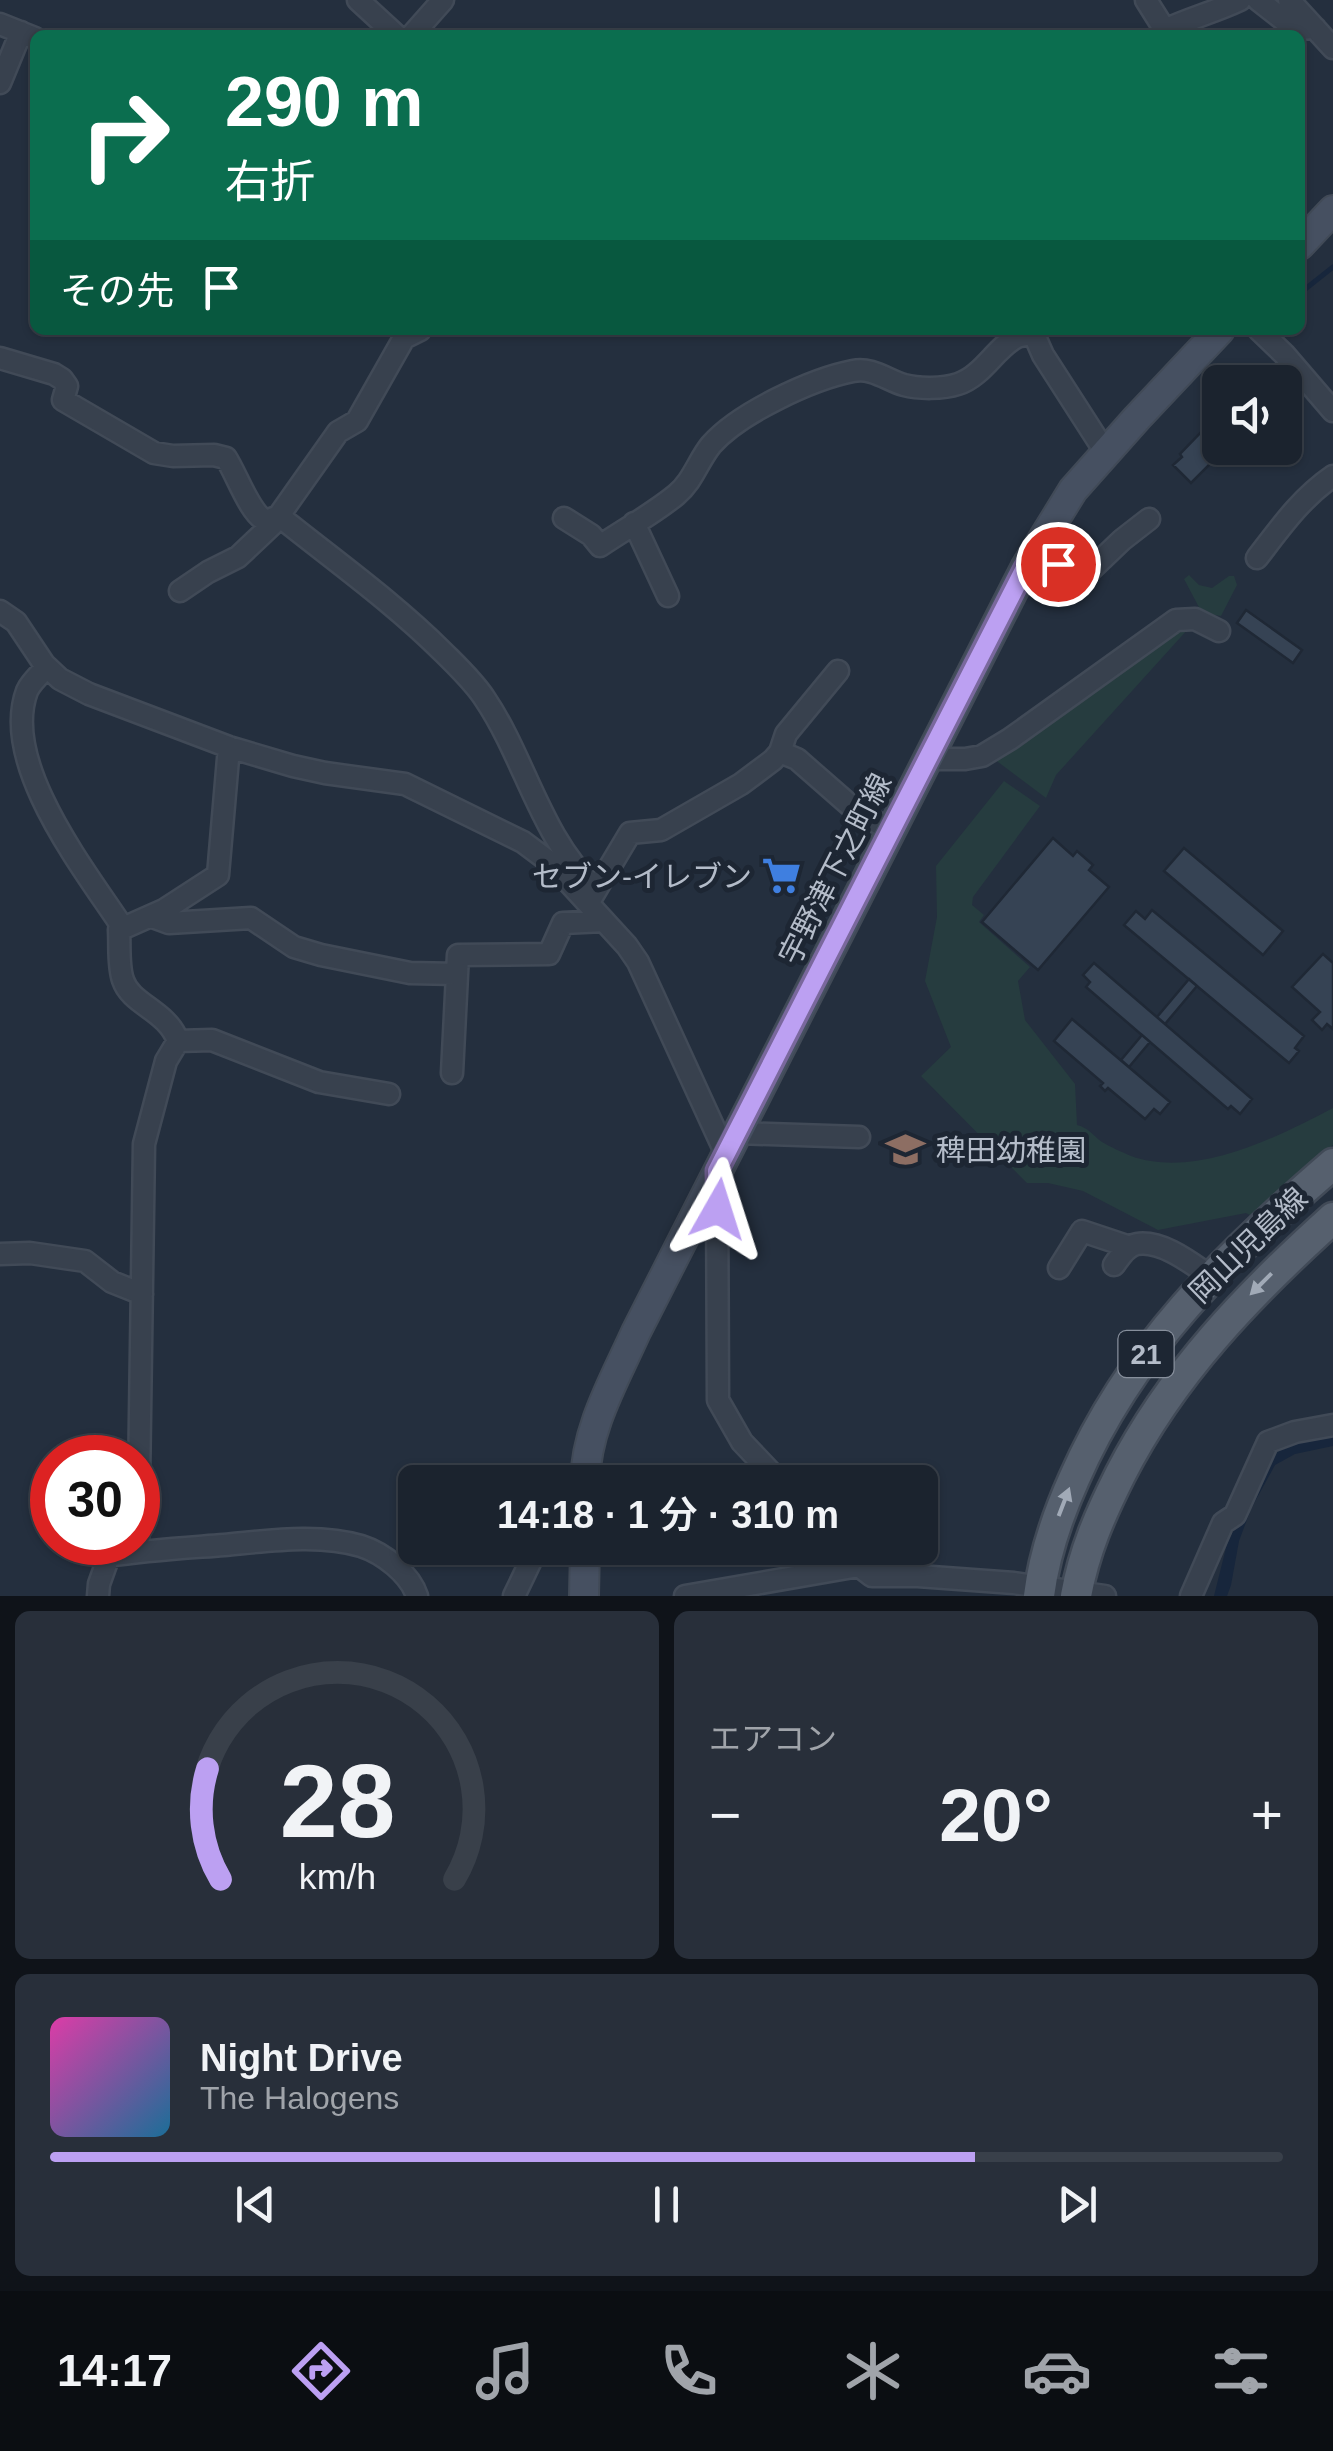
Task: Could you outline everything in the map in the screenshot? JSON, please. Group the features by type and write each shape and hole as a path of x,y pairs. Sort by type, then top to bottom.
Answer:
{"main road":[{"path":"1305,240 1333,210"},
{"name":"宇野津下之町線","path":"586,1465 596,1419 628,1349 1025,568 1073,490 1215,335"},
{"name":"岡山児島線","path":"1039,1591 1066,1497 1104,1415 1169,1322 1210,1276 1333,1164"},
{"name":"岡山児島線","path":"1086,1595 1081,1566 1100,1514 1138,1439 1201,1350 1242,1304 1333,1218"},
{"path":"584,1596 585,1565"}],"street":[{"path":"358,0 391,30"},
{"path":"416,30 443,0"},
{"path":"1146,0 1164,30"},
{"path":"1171,30 1189,18 1214,13 1240,0"},
{"path":"1258,0 1295,29 1314,28"},
{"path":"1289,0 1333,48"},
{"path":"0,24 28,35 0,83"},
{"path":"180,590 248,550 279,516 338,432 357,421 404,338 410,335"},
{"path":"564,518 591,535 600,546 677,494 692,478 709,447 732,426 806,386 855,370 870,370 907,386 958,384 1022,335"},
{"path":"1033,335 1106,453"},
{"path":"1264,335 1333,411"},
{"path":"0,358 54,374 67,386 63,400 154,454 214,454 226,458 258,518 266,521 279,516"},
{"path":"1257,558 1313,490 1333,476"},
{"path":"279,516 414,623 484,697 549,827 582,876 604,921 638,962 727,1153 718,1400 742,1442 764,1465"},
{"path":"1038,548 1078,582 1149,519"},
{"path":"634,523 668,596"},
{"path":"0,611 16,622 46,666 60,679 89,694 293,766 405,784 523,842 592,896"},
{"path":"928,759 982,756 1176,620 1196,619 1219,631"},
{"path":"46,666 28,688 22,710 22,741 29,775 43,808 123,928"},
{"path":"592,896 630,833 661,830 741,784 780,752 786,734 838,672"},
{"path":"178,1041 162,1016 128,992 122,978 119,930 164,910 218,876 229,746"},
{"path":"780,752 797,759 853,808 891,831"},
{"path":"150,916 170,923 252,918 294,947 321,955 410,973 458,974"},
{"path":"452,1074 458,956 549,954 563,923 604,921"},
{"path":"178,1041 212,1040 319,1082 388,1094"},
{"path":"140,1435 144,1144 166,1061 178,1041"},
{"path":"727,1153 860,1137"},
{"path":"1059,1268 1082,1231 1130,1247"},
{"path":"1114,1265 1134,1244 1162,1248 1210,1276"},
{"path":"0,1254 30,1252 85,1260 112,1282 142,1294"},
{"path":"1191,1596 1223,1523 1235,1515 1268,1442 1333,1425"},
{"path":"160,1550 322,1540 362,1546 388,1560 417,1596"},
{"path":"98,1596 106,1565"},
{"path":"514,1596 529,1565"},
{"path":"859,1565 865,1571"},
{"path":"685,1596 865,1571 1086,1595"},
{"path":"860,1596 865,1571"}],"green space":[{"path":"1189,575 1199,585 1212,588 1234,576 1237,585 1221,616 1202,613 1184,579"},
{"path":"1180,625 1189,628 1056,775 1046,798 994,759"},
{"path":"1004,781 1040,806 973,897 972,905 984,915 979,922 1030,967 1018,981 1025,1020 1075,1084 1077,1125 1131,1156 1156,1162 1182,1162 1235,1152 1333,1108 1333,1145 1250,1215 1158,1230 1083,1191 1027,1183 921,1076 951,1047 925,981 937,917 936,866"}],"water":[{"path":"1333,1432 1333,1446 1295,1454 1275,1465 1239,1541 1227,1596 1214,1596 1227,1544 1271,1450 1302,1437"}],"building":[{"path":"1202,431 1202,465 1209,465 1191,483 1173,465 1182,457 1180,454"},
{"path":"1246,610 1302,650 1293,663 1237,623"},
{"path":"1053,838 1073,856 1077,851 1093,865 1089,870 1109,887 1038,970 982,922"},
{"path":"1184,848 1283,931 1263,955 1164,871"},
{"path":"1152,910 1304,1036 1289,1063 1124,925 1136,911 1145,919"},
{"path":"1323,954 1333,963 1333,1029 1327,1024 1322,1030 1312,1020 1320,1012 1292,987"},
{"path":"1094,963 1252,1099 1240,1114 1231,1106 1228,1109 1086,987 1090,982 1083,975"},
{"path":"1189,979 1197,986 1165,1024 1157,1017"},
{"path":"1072,1019 1170,1102 1160,1114 1154,1109 1145,1119 1108,1088 1105,1091 1100,1086 1103,1083 1054,1041"},
{"path":"1142,1035 1150,1042 1129,1067 1121,1060"}],"waterway":[{"path":"1305,289 1333,267"}],"place":[{"name":"セブン-イレブン","path":"782,876"},
{"name":"稗田幼稚園","path":"906,1150"}],"route":[{"path":"718,1209 717,1171 1025,568 1038,548 1058,564"}]}
